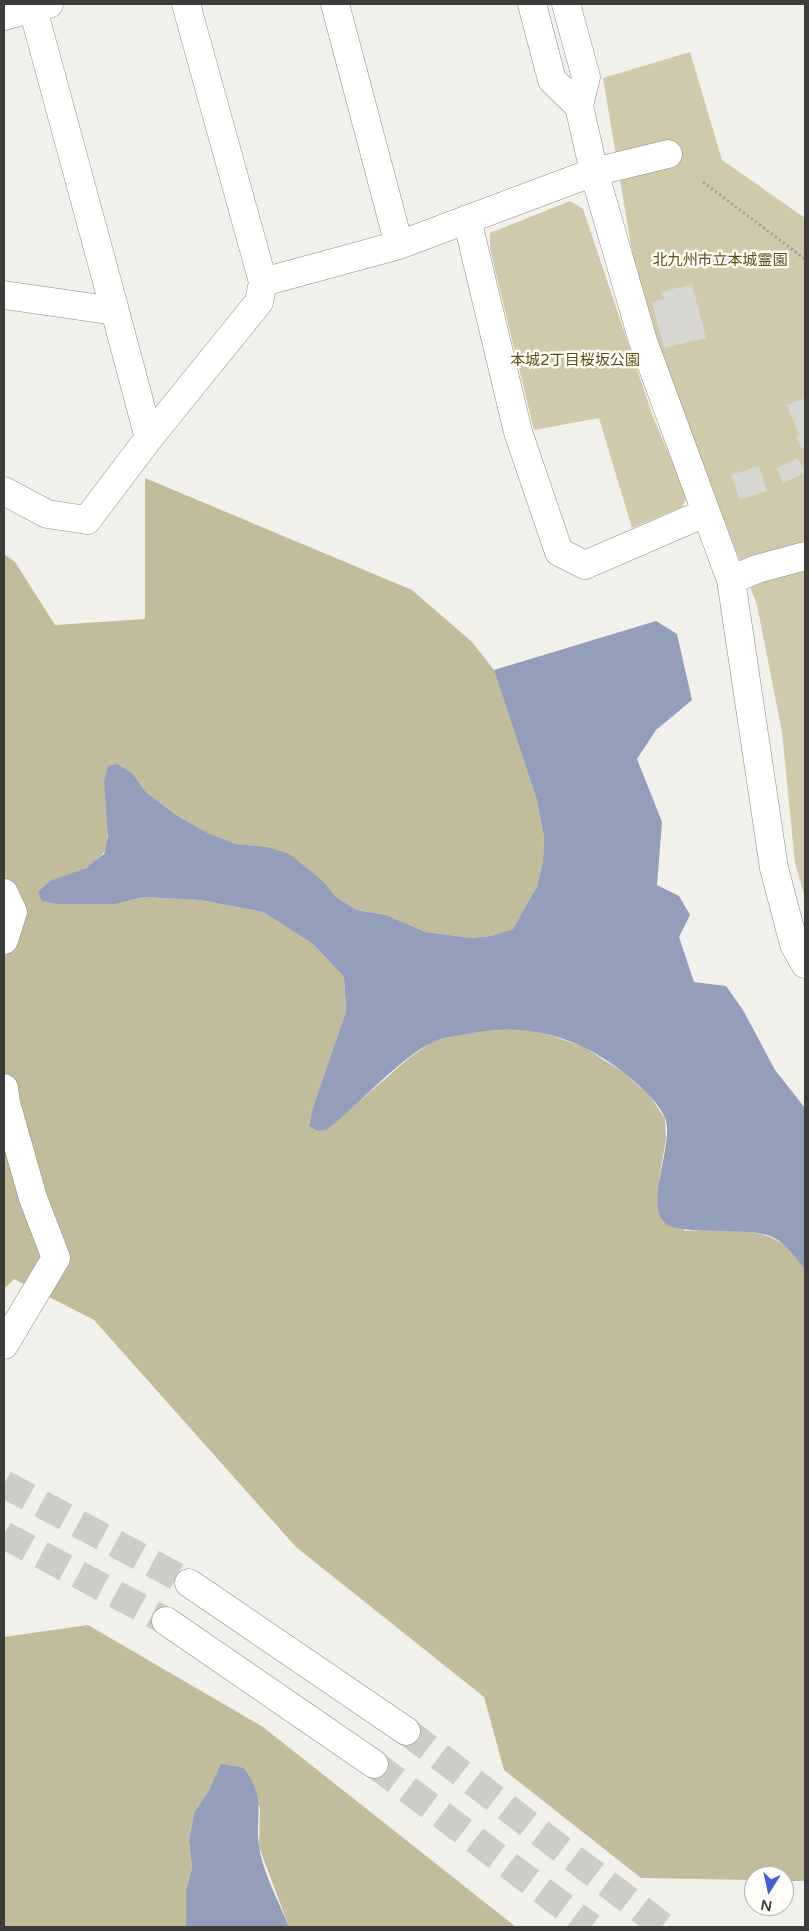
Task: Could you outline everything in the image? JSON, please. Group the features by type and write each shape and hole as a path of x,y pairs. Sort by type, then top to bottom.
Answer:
{"street":[{"path":"4,491 47,514 87,520 149,438 259,302 263,282 186,4"},
{"path":"335,4 399,245"},
{"path":"532,4 552,80 579,106"},
{"path":"566,4 586,77 579,106 594,172 643,341 731,580 774,868 794,944 805,964"},
{"path":"4,16 41,6 115,311 149,438"},
{"path":"263,282 399,245 594,172 668,154"},
{"path":"468,219 518,432 559,552 585,565 705,512"},
{"path":"4,295 115,311"},
{"path":"731,580 756,569 805,556"},
{"path":"4,893 13,912 4,940"},
{"path":"4,1088 6,1103 33,1198 56,1258 4,1346"},
{"path":"189,1583 406,1731"},
{"path":"166,1620 374,1764"}],"path":[{"path":"703,182 805,259"}],"green space":[{"name":"北九州市立本城霊園","path":"690,52 722,160 805,218 805,898 795,863 782,732 757,605 670,380 637,281 603,78"},
{"name":"本城2丁目桜坂公園","path":"570,201 583,209 653,417 687,497 682,507 632,528 599,418 534,430 490,249 490,233"}],"shaded area":[{"path":"145,478 412,590 472,642 494,670 537,801 544,837 543,861 537,886 513,929 491,936 471,938 426,932 386,915 357,910 336,897 322,880 268,847 236,844 208,833 176,815 146,792 133,774 104,782 108,820 105,849 96,861 73,874 116,904 143,897 200,900 263,912 313,944 344,977 346,1011 312,1110 309,1125 328,1129 409,1058 433,1041 494,1028 538,1031 584,1047 624,1073 650,1096 665,1119 666,1140 659,1180 685,1231 726,1229 753,1232 778,1241 789,1248 795,1256 805,1270 805,1881 794,1881 794,1866 744,1866 744,1880 641,1878 504,1770 484,1697 296,1547 94,1320 14,1279 4,1289 4,554 15,562 55,625 145,619"},
{"path":"88,1625 263,1727 516,1927 289,1927 259,1847 260,1807 222,1764 209,1790 194,1813 189,1840 192,1868 186,1890 186,1927 4,1927 4,1637"}],"water":[{"path":"656,621 677,634 692,700 656,730 637,759 662,822 657,885 679,896 690,915 679,937 694,982 726,986 743,1010 775,1070 805,1108 805,1270 793,1254 773,1237 756,1233 682,1229 664,1222 659,1212 658,1200 666,1142 667,1129 665,1118 656,1103 636,1083 617,1067 597,1054 555,1036 533,1031 510,1029 486,1031 436,1041 406,1059 328,1129 318,1131 309,1126 312,1110 346,1011 344,977 313,944 263,912 200,900 143,897 116,904 58,904 42,901 38,892 50,881 86,868 104,854 108,836 104,782 108,766 117,764 133,774 146,792 176,815 208,833 236,844 268,847 289,854 322,880 336,897 357,910 386,915 426,932 471,938 491,936 513,929 537,886 543,861 544,837 537,801 494,670"},
{"path":"221,1764 244,1768 251,1779 258,1798 258,1834 261,1856 267,1877 289,1927 186,1927 186,1890 192,1868 189,1840 194,1813 209,1790"}],"building":[{"path":"692,284 706,338 664,348 652,302 664,299 661,292"},
{"path":"805,398 805,447 802,449 796,437 799,435 787,405"},
{"path":"798,458 805,473 783,483 776,468"},
{"path":"759,466 767,491 740,500 731,475"}],"tunnel":[{"path":"4,1484 189,1583"},
{"path":"4,1535 166,1621"},
{"path":"406,1731 664,1927"},
{"path":"374,1764 591,1927"}]}
